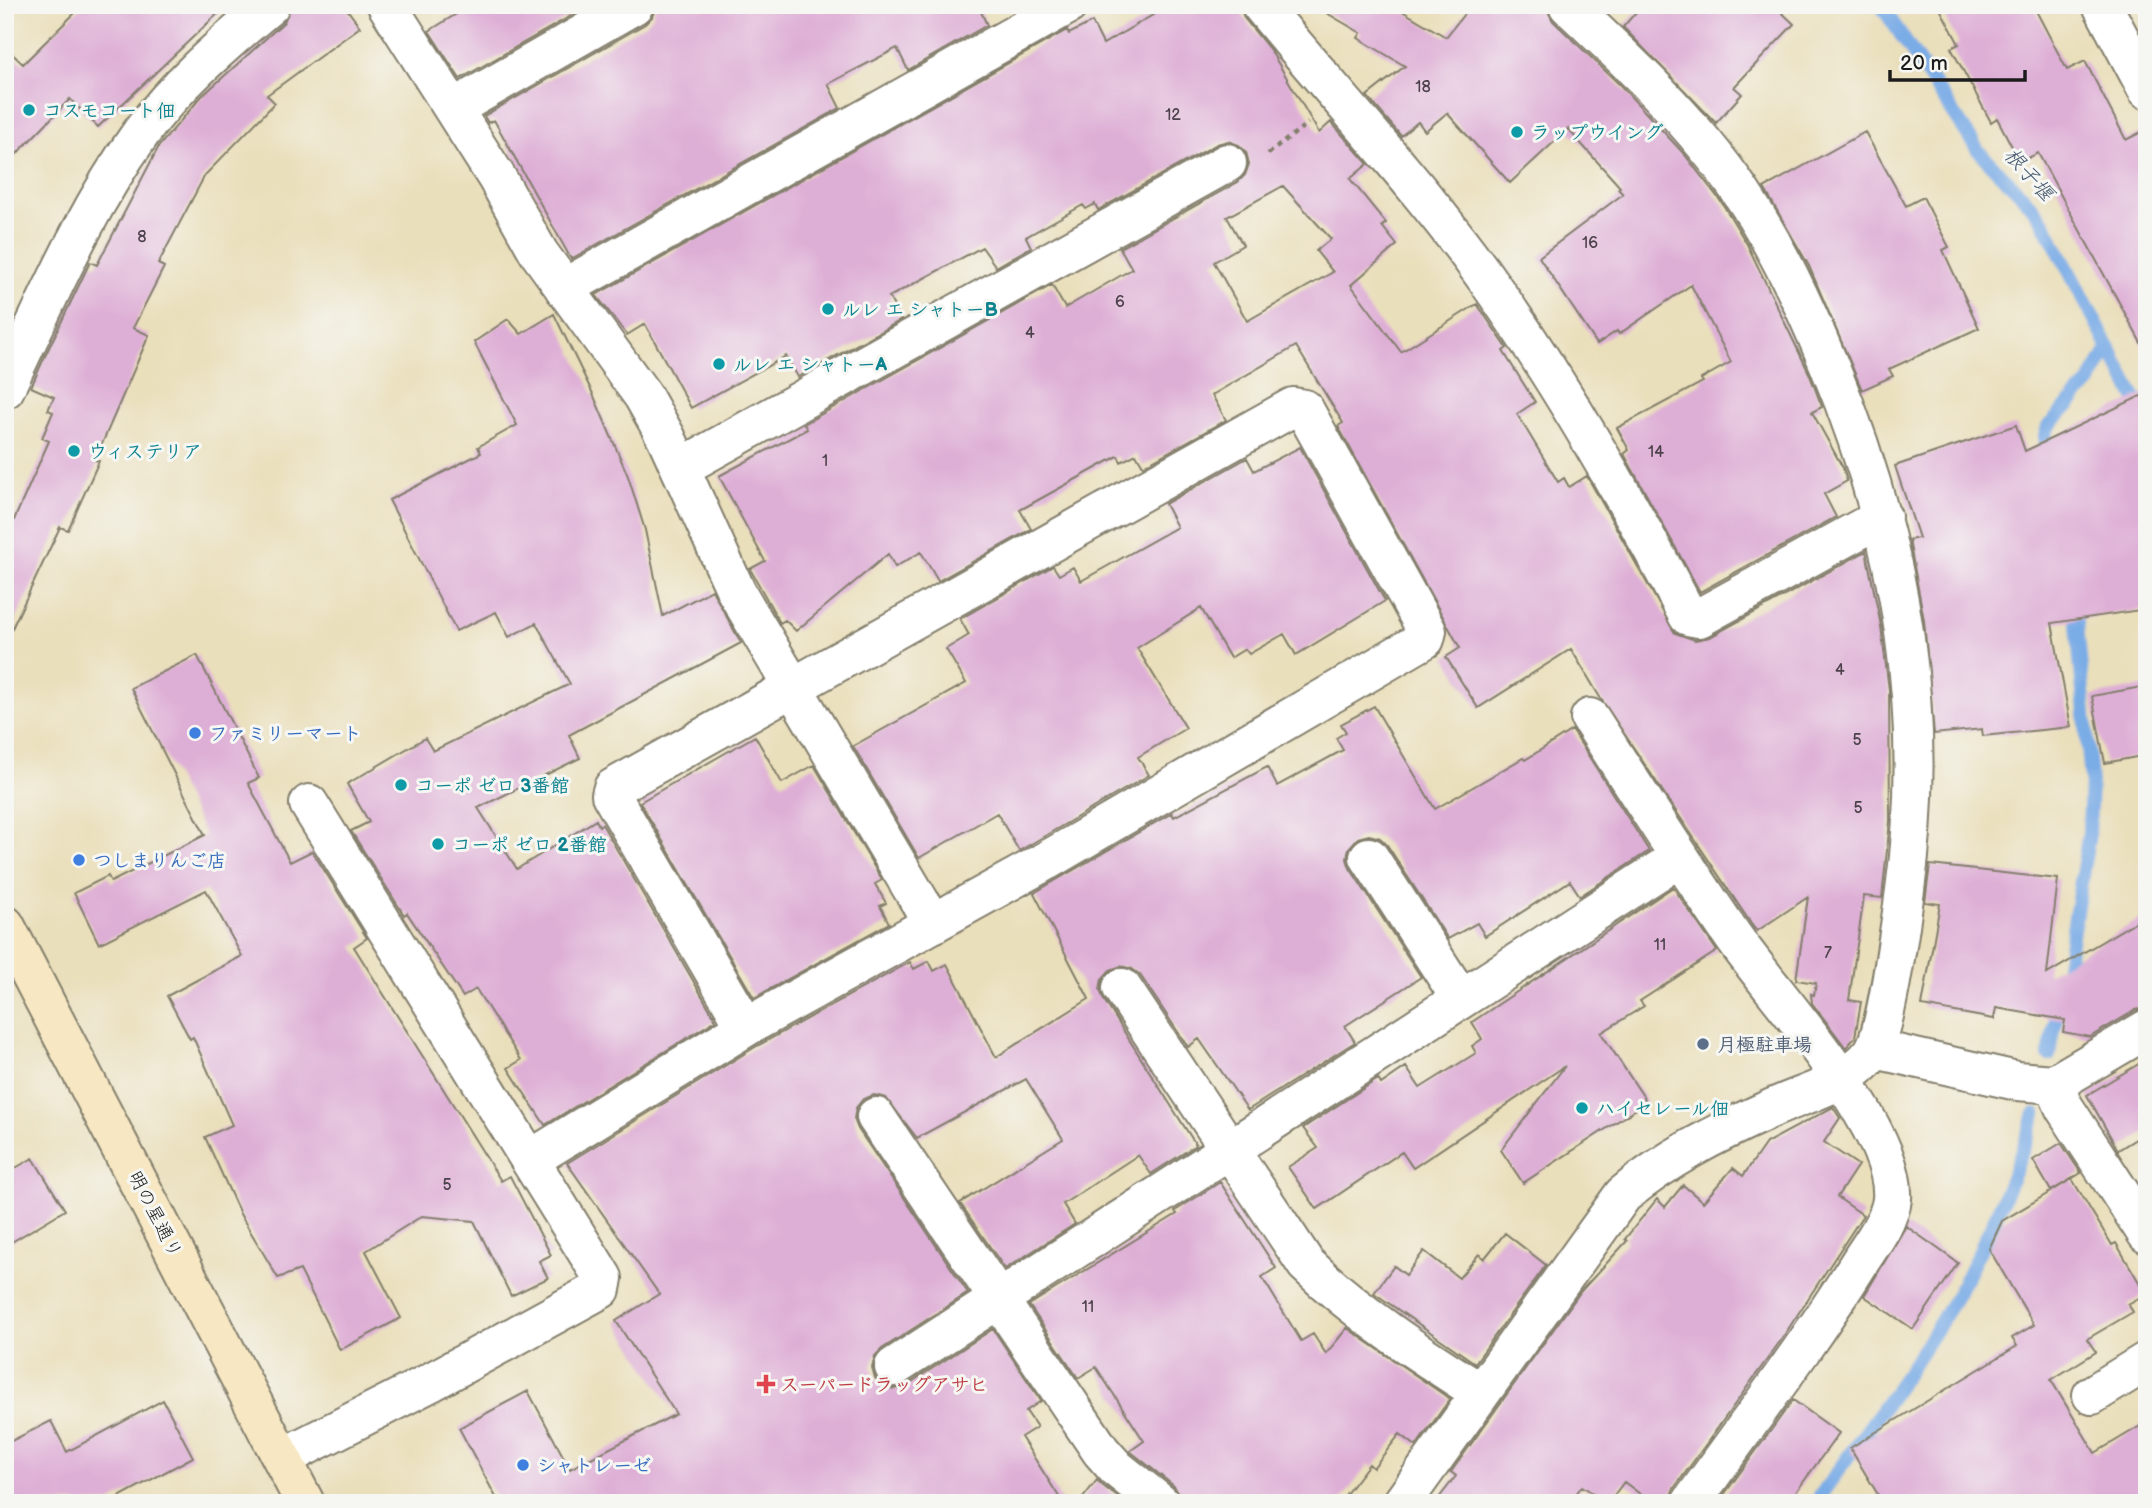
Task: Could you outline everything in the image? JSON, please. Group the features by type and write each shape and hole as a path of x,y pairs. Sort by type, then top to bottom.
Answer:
{"street":[{"path":"5,389 76,237 142,132 206,61 270,5"},
{"path":"387,5 497,178 514,212 564,288 643,396 680,468 737,593 933,924"},
{"path":"454,108 634,5"},
{"path":"564,288 1068,5"},
{"path":"1261,5 1410,181 1489,281 1611,469 1688,616 1699,618 1882,517"},
{"path":"1402,1503 1623,1195 1648,1174 1726,1129 1815,1089 1844,1080 1875,1049 1899,933 1909,863 1915,740 1905,632 1882,517 1842,395 1795,284 1771,238 1739,188 1703,142 1568,5"},
{"path":"2102,5 2147,89"},
{"path":"680,468 1227,163"},
{"path":"531,1159 746,1027 933,924 1425,639 1427,631 1304,409 1293,407 613,788 611,795 746,1027"},
{"path":"1590,718 1733,937 1844,1080 1883,1155 1892,1183 1892,1202 1876,1235 1846,1284 1691,1503"},
{"path":"282,1458 431,1382 601,1289 603,1278 309,803"},
{"path":"894,1367 1680,857"},
{"path":"1369,858 1461,999"},
{"name":"明の星通り","path":"5,925 305,1503"},
{"path":"1122,988 1306,1264 1330,1287 1436,1364 1482,1393"},
{"path":"1875,1049 2017,1081 2054,1084 2147,1029"},
{"path":"2054,1084 2064,1107 2147,1234"},
{"path":"876,1117 1101,1451 1115,1468 1160,1503"},
{"path":"2092,1395 2147,1361"}],"path":[{"path":"1227,163 1248,163 1265,156 1340,100"}],"building":[{"path":"83,5 227,5 98,127 70,99 5,166 5,47 23,64"},
{"path":"291,5 344,5 360,27 267,95 275,103 205,175 158,264 164,267 133,328 149,335 95,460 99,461 68,530 60,527 5,643 5,516 14,520 49,441 42,438 53,412 48,410 54,397 31,387 90,262 97,265 159,146 201,97 284,22"},
{"path":"471,5 590,5 460,79 429,31"},
{"path":"656,5 978,5 987,25 908,70 897,48 828,84 840,108 571,259 494,120 488,123 484,116 645,24 652,17"},
{"path":"1170,5 1240,5 1244,18 1271,51 1319,133 1331,122 1368,164 1350,179 1386,223 1382,226 1397,245 1351,285 1401,352 1477,304 1507,348 1503,351 1535,402 1517,414 1558,482 1564,478 1569,487 1587,476 1675,633 1695,640 1710,637 1866,551 1881,626 1889,690 1890,821 1882,898 1864,896 1849,1000 1861,1002 1855,1037 1846,1048 1812,1003 1811,994 1814,995 1816,983 1796,980 1808,897 1757,931 1754,928 1601,699 1571,649 1478,708 1446,657 1460,648 1338,426 1343,423 1296,346 1212,395 1226,420 1143,466 1136,454 1121,462 1118,456 1020,510 1031,529 938,581 921,552 895,567 888,554 796,631 785,620 780,623 750,569 765,561 719,476 807,429 804,424 1052,285 1065,308 1132,269 1120,248 1238,182 1245,175 1249,164 1246,152 1239,145 1228,141 1217,144 1098,210 1095,204 1086,209 1083,205 1026,237 1031,247 996,267 982,247 889,297 901,320 798,377 786,356 691,408 645,324 627,335 596,295 1067,30 1069,34 1092,22 1103,44","holes":["1283,186 1331,239 1316,251 1333,272 1247,321 1214,262 1243,245 1227,217"]},
{"path":"1313,5 1392,5 1446,37 1471,5 1543,5 1553,21 1621,86 1685,155 1722,203 1747,244 1809,373 1822,407 1812,412 1843,468 1847,481 1824,494 1836,517 1700,592 1624,454 1629,450 1617,428 1703,382 1701,379 1731,362 1691,285 1619,334 1617,331 1597,344 1539,257 1623,194 1618,189 1620,187 1568,129 1510,183 1447,113 1425,131 1418,122 1401,136 1367,96 1405,66 1358,38 1361,33"},
{"path":"1642,5 1774,5 1794,24 1734,87 1742,94 1716,123 1623,27"},
{"path":"1938,5 2033,5 2067,70 2085,61 2126,140 2147,129 2147,354 2038,153 2020,162 1997,118 1991,122 1951,48 1959,44"},
{"path":"1865,132 1906,206 1923,197 1949,247 1943,250 1979,328 1889,369 1893,376 1862,390 1809,266 1764,188"},
{"path":"554,314 593,394 628,476 645,530 663,616 712,590 741,643 569,735 580,758 478,808 517,869 596,820 599,826 602,824 716,1020 545,1125 508,1068 521,1060 476,989 463,997 407,913 404,915 351,831 369,822 347,784 425,738 433,751 570,684 536,623 509,637 496,612 456,631 389,500 481,453 478,447 517,425 474,342 508,319 521,334"},
{"path":"2147,393 2147,609 2052,623 2071,727 1983,736 1982,729 1934,734 1924,620 1909,540 1919,538 1895,466 2016,425 2025,451"},
{"path":"1300,447 1385,601 1296,655 1284,634 1249,654 1245,649 1230,658 1201,608 1137,648 1186,728 1138,757 1149,775 1019,851 997,813 919,858 853,746 966,683 946,649 969,635 960,619 1053,566 1059,575 1073,567 1081,581 1177,527 1165,504 1247,458 1254,471"},
{"path":"197,655 259,778 248,783 290,862 312,851 367,938 354,947 501,1181 510,1176 551,1255 539,1261 548,1278 511,1296 474,1221 422,1216 366,1251 401,1318 340,1350 300,1270 278,1278 240,1214 205,1137 232,1125 193,1037 190,1039 167,996 242,956 206,890 99,944 74,893 108,876 111,882 205,835 131,688"},
{"path":"2147,686 2147,755 2105,763 2092,696"},
{"path":"1374,706 1435,809 1523,758 1525,760 1572,730 1649,851 1580,896 1570,881 1485,936 1477,923 1448,939 1387,845 1380,838 1369,835 1358,838 1349,848 1347,859 1350,868 1421,977 1345,1026 1355,1042 1248,1110 1199,1039 1188,1047 1140,975 1121,966 1110,970 1102,979 1100,990 1104,1000 1196,1145 1151,1174 1138,1155 1063,1204 1075,1224 1005,1269 960,1203 1063,1139 1026,1079 917,1138 886,1098 874,1095 863,1099 856,1108 854,1119 858,1129 968,1293 882,1349 875,1356 872,1367 875,1378 885,1387 894,1389 905,1386 993,1329 1041,1401 1026,1411 1037,1427 1021,1437 1063,1503 499,1503 459,1428 528,1391 570,1469 676,1414 616,1321 659,1294 567,1163 757,1046 910,962 914,969 929,961 934,971 947,964 996,1057 1089,999 1034,893 1172,813 1174,817 1267,767 1277,786 1343,750 1336,738 1346,732 1341,724"},
{"path":"755,736 782,783 814,765 882,880 875,884 886,903 880,906 889,923 754,998 640,802"},
{"path":"1930,865 2058,879 2047,974 2147,915 2147,1007 2136,1010 2090,1037 2063,1032 2065,1020 1996,1008 1994,1019 1922,1006 1940,904 1925,902"},
{"path":"1673,887 1717,951 1640,1001 1644,1006 1601,1033 1647,1102 1523,1183 1501,1150 1565,1066 1413,1168 1402,1152 1317,1209 1288,1167 1318,1148 1303,1128 1378,1079 1381,1084 1406,1067 1420,1088 1476,1053 1472,1046 1482,1039 1472,1022"},
{"path":"2147,1059 2147,1132 2118,1150 2087,1095"},
{"path":"1833,1107 1840,1118 1824,1142 1858,1165 1837,1197 1863,1215 1781,1340 1673,1490 1669,1503 1652,1503 1624,1482 1608,1503 1582,1486 1569,1503 1435,1503 1456,1476 1451,1472 1581,1291 1627,1241 1625,1239 1657,1199 1665,1207 1683,1185 1703,1202 1733,1168 1743,1176 1766,1143"},
{"path":"2061,1143 2081,1173 2051,1191 2033,1160"},
{"path":"33,1158 65,1210 5,1246 5,1174"},
{"path":"2072,1179 2112,1245 2116,1243 2146,1294 2128,1304 2133,1312 2087,1339 2096,1352 2051,1380 2095,1453 2147,1422 2147,1503 1883,1503 1850,1448 2017,1346 2012,1338 2034,1325 1989,1249 2002,1221"},
{"path":"1220,1182 1276,1268 1262,1277 1301,1341 1313,1334 1326,1354 1347,1328 1450,1399 1416,1446 1400,1434 1373,1468 1369,1464 1339,1503 1181,1503 1174,1486 1130,1451 1144,1441 1096,1367 1078,1378 1029,1305 1177,1214 1175,1211"},
{"path":"1906,1226 1958,1263 1913,1329 1864,1296"},
{"path":"1505,1233 1546,1265 1475,1363 1374,1293 1394,1266 1406,1275 1424,1251 1459,1278 1479,1254 1484,1259"},
{"path":"163,1400 193,1457 108,1503 5,1503 5,1444 51,1421 67,1452"},
{"path":"1793,1400 1839,1433 1788,1503 1718,1503"},
{"path":"1097,1480 1102,1485 1125,1503 1079,1503"}],"waterway":[{"name":"根子堰","path":"1881,5 1978,150 2029,203 2044,223 2143,413"},
{"path":"2048,459 2045,436 2048,427 2090,382 2109,347"},
{"path":"2065,978 2089,833 2091,780 2075,602"},
{"path":"2049,1055 2060,1001"},
{"path":"1815,1503 1894,1392 1967,1276 2013,1176 2035,1114"}],"place":[{"name":"コスモコート佃","path":"29,110"},
{"name":"ラップウイング","path":"1517,132"},
{"name":"ルレ エ シャトーB","path":"828,309"},
{"name":"ルレ エ シャトーA","path":"719,364"},
{"name":"ウィステリア","path":"74,451"},
{"name":"ファミリーマート","path":"195,733"},
{"name":"コーポ ゼロ 3番館","path":"401,785"},
{"name":"コーポ ゼロ 2番館","path":"438,844"},
{"name":"つしまりんご店","path":"79,860"},
{"name":"月極駐車場","path":"1703,1044"},
{"name":"ハイセレール佃","path":"1582,1108"},
{"name":"スーパードラッグアサヒ","path":"766,1384"},
{"name":"シャトレーゼ","path":"523,1465"}]}
